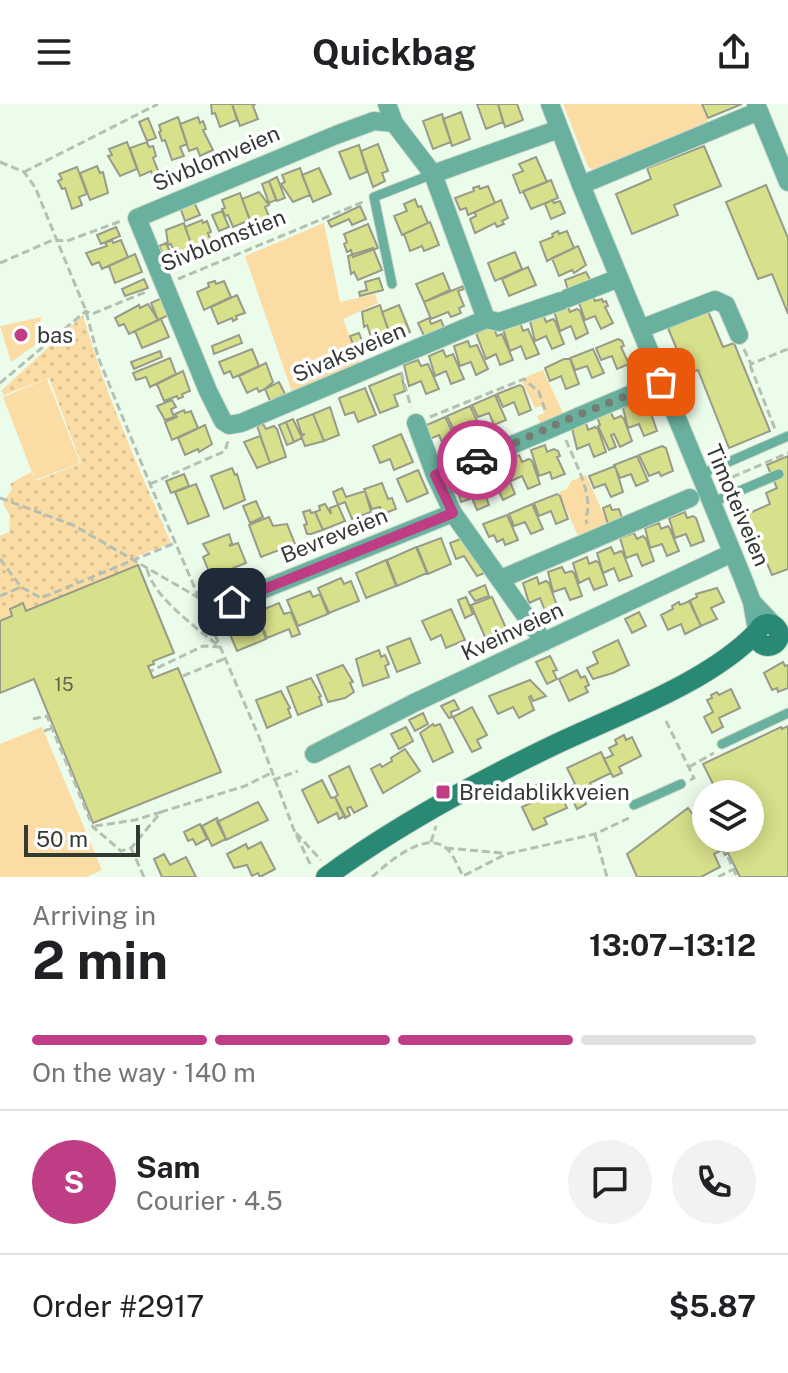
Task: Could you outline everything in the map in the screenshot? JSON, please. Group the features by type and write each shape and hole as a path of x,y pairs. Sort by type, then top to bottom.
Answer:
{"main road":[{"path":"322,870 371,845 426,811 544,750 709,672 746,644 773,632"}],"street":[{"path":"387,104 394,123 433,174 486,319"},
{"name":"Timoteiveien","path":"550,104 752,602 773,632"},
{"path":"581,185 757,108 788,182"},
{"name":"Sivblomveien","path":"229,425 223,421 208,391 137,218 336,135 374,121 394,123"},
{"path":"433,174 559,129"},
{"name":"Sivaksveien","path":"229,425 241,423 486,319 499,322 619,278"},
{"path":"640,329 715,300 726,305 739,335"},
{"path":"435,475 493,454 661,382"},
{"path":"416,423 453,513 544,642"},
{"path":"501,579 690,498"},
{"name":"Bevreveien","path":"232,602 453,513"},
{"name":"Kveinveien","path":"314,754 732,553"}],"lane":[{"path":"392,284 374,197 433,174"},
{"path":"699,475 784,438"},
{"path":"711,503 779,474"},
{"path":"722,744 788,713"},
{"path":"636,809 682,786"}],"path":[{"path":"24,172 158,104"},
{"path":"0,162 24,172 35,187 86,311 98,357 259,737 294,830 322,870"},
{"name":"Sivblomstien","path":"86,311 92,314 374,197"},
{"path":"0,263 53,240 67,241 137,218"},
{"path":"0,383 86,311"},
{"path":"739,335 784,438"},
{"path":"750,363 788,349"},
{"path":"395,358 404,378 416,423 524,379 539,392 551,423 562,422 564,436 583,483 588,504 585,517 592,540"},
{"path":"150,484 225,451 229,425"},
{"path":"717,484 788,453"},
{"path":"0,498 73,525 199,598"},
{"path":"0,559 21,587 41,598 175,543"},
{"path":"147,567 150,581 158,590 189,622 220,647"},
{"path":"0,596 21,587"},
{"path":"151,671 203,646 220,647"},
{"path":"183,676 225,658"},
{"path":"33,719 47,716 93,827 115,847 121,851 131,848 161,812"},
{"path":"666,721 694,778 682,786"},
{"path":"44,731 52,728"},
{"path":"689,767 712,755 722,744"},
{"path":"58,765 66,762"},
{"path":"273,780 298,771"},
{"path":"93,827 135,820 245,786 271,773"},
{"path":"446,848 463,876 506,854 595,834 636,809"},
{"path":"431,842 439,818"},
{"path":"294,830 322,870"},
{"path":"595,834 607,877"},
{"path":"372,877 416,846 431,842 446,848 506,854"},
{"path":"131,848 144,877"},
{"path":"728,857 737,877"},
{"path":"718,877 734,869"}],"shaded area":[{"path":"563,104 701,104 710,126 598,171 588,167"},
{"path":"324,223 340,302 375,294 378,303 343,319 360,364 292,392 245,256"},
{"path":"83,315 112,402 171,543 138,556 138,565 0,623 0,536 9,532 10,516 3,503 12,489 10,484 31,472 36,481 81,463 49,378 4,395 1,391"},
{"name":"bas","path":"41,317 38,343 11,362 0,326"},
{"path":"543,370 563,413 542,426 537,416 544,413 542,406 535,408 522,381"},
{"path":"47,379 80,463 35,480 3,397"},
{"path":"586,475 608,524 580,541 559,492 567,489 571,481"},
{"path":"42,727 102,870 86,877 0,877 0,744"}],"building":[{"path":"211,104 232,104 237,120 220,127 215,113 212,114"},
{"path":"232,104 255,104 258,119 240,126"},
{"path":"477,104 498,104 503,122 486,129"},
{"path":"498,104 517,104 523,120 505,127"},
{"path":"702,104 742,104 708,118"},
{"path":"461,112 470,139 452,146 443,119"},
{"path":"442,114 451,142 433,149 423,121"},
{"path":"178,117 187,144 180,147 184,156 172,160 165,140 162,141 159,125"},
{"path":"198,117 200,123 203,121 206,129 203,130 213,150 200,156 197,148 189,151 180,124"},
{"path":"148,118 156,138 147,141 139,122"},
{"path":"127,142 137,169 120,176 108,156 112,155 109,149"},
{"path":"147,142 149,147 153,146 156,156 153,158 159,173 153,176 151,171 140,176 130,148"},
{"path":"378,144 388,171 382,173 385,181 373,187 361,151"},
{"path":"359,145 367,172 350,179 339,152"},
{"path":"704,146 721,186 674,205 678,215 632,234 616,194 651,179 647,168"},
{"path":"536,157 547,182 520,193 513,175 523,171 519,164"},
{"path":"97,166 100,173 103,172 108,193 90,200 80,173"},
{"path":"77,167 87,194 79,197 82,205 72,209 65,188 62,189 58,181 62,179 59,174"},
{"path":"300,168 310,195 293,202 281,184 285,182 282,175"},
{"path":"319,168 331,194 313,202 302,175"},
{"path":"277,177 285,198 277,201 269,181"},
{"path":"551,180 558,198 531,209 523,191"},
{"path":"269,181 276,200 269,203 262,184"},
{"path":"766,185 788,238 788,314 772,274 758,279 726,202"},
{"path":"479,186 480,189 488,186 495,203 468,215 466,208 460,210 455,198"},
{"path":"259,192 269,205 265,207 270,219 252,226 242,199"},
{"path":"240,193 250,220 233,227 222,209 225,208 222,200"},
{"path":"415,199 428,223 402,235 394,216 407,211 404,204"},
{"path":"501,200 508,218 502,221 504,224 497,227 495,223 475,233 470,219 476,216 475,212"},
{"path":"552,200 554,203 560,201 565,213 551,219 545,204"},
{"path":"194,202 200,215 185,221 180,207"},
{"path":"360,206 366,219 352,225 349,219 331,227 328,221"},
{"path":"222,211 229,227 219,231 212,215"},
{"path":"202,220 203,223 207,221 213,247 195,254 185,227"},
{"path":"430,222 439,245 424,251 422,246 410,251 404,234"},
{"path":"184,223 193,250 176,257 171,244 168,245 166,230"},
{"path":"368,224 378,248 353,257 351,250 347,252 344,234"},
{"path":"116,227 120,236 101,244 97,235"},
{"path":"558,231 559,234 567,231 574,248 547,261 540,242 553,237 552,234"},
{"path":"112,240 113,243 121,240 128,257 102,269 99,262 92,265 86,253 107,246 105,243"},
{"path":"166,243 175,262 167,265 159,246"},
{"path":"578,246 586,265 574,273 572,270 559,276 552,258"},
{"path":"373,248 382,270 358,280 354,272 351,274 348,256"},
{"path":"515,252 522,269 495,281 488,263"},
{"path":"135,254 142,272 115,283 109,266"},
{"path":"528,267 536,285 509,296 502,279"},
{"path":"586,272 591,281 568,290 565,280"},
{"path":"443,273 450,290 424,302 416,284"},
{"path":"379,278 383,290 360,296 359,292 367,290 365,282"},
{"path":"144,279 148,288 125,296 122,289"},
{"path":"215,281 216,284 224,281 231,297 204,310 197,292"},
{"path":"463,286 464,289 458,291 464,306 459,308 461,313 451,317 448,312 431,319 424,302"},
{"path":"591,292 595,301 606,301 608,306 605,307 613,323 601,329 595,316 585,320 577,297"},
{"path":"237,295 245,313 236,316 237,319 233,321 232,318 218,324 211,307"},
{"path":"162,298 169,315 158,320 151,303"},
{"path":"148,304 158,320 129,334 124,324 119,326 115,318 139,305 140,308"},
{"path":"380,305 389,333 372,340 367,325 364,327 362,312"},
{"path":"399,305 410,332 392,339 382,312"},
{"path":"567,305 570,312 580,311 588,333 576,339 571,326 560,331 554,311"},
{"path":"708,311 723,347 734,343 770,431 729,448 698,370 687,374 668,328"},
{"path":"543,315 546,322 555,321 564,344 552,349 546,336 535,341 530,321"},
{"path":"429,318 431,324 441,320 445,330 425,338 418,323"},
{"path":"161,319 169,337 142,348 135,331"},
{"path":"520,322 523,331 528,329 539,354 526,359 521,346 510,351 503,329"},
{"path":"493,326 497,336 502,334 513,360 500,365 496,354 486,359 476,333"},
{"path":"359,333 365,348 356,352 350,336"},
{"path":"239,335 242,343 214,354 212,346"},
{"path":"618,339 622,341 624,346 621,347 629,364 617,369 612,356 601,360 596,348"},
{"path":"468,341 470,347 477,345 488,369 476,375 471,362 460,366 454,346"},
{"path":"252,349 259,366 233,378 230,371 224,374 219,362"},
{"path":"593,349 604,373 592,378 587,366 575,370 570,358"},
{"path":"443,350 446,357 453,354 464,379 451,384 446,371 435,376 429,356"},
{"path":"160,351 162,357 134,369 131,362"},
{"path":"170,358 176,374 150,387 146,377 136,380 133,373"},
{"path":"570,359 579,384 566,389 561,376 550,381 545,368"},
{"path":"418,360 421,366 428,364 439,389 426,394 421,381 409,386 404,365"},
{"path":"266,363 273,382 259,392 257,388 247,393 239,376"},
{"path":"183,371 190,391 178,399 177,396 164,401 157,384"},
{"path":"401,373 405,391 394,395 398,406 380,413 369,386"},
{"path":"279,382 285,394 270,401 265,389"},
{"path":"520,385 531,410 519,415 514,402 503,407 497,394"},
{"path":"365,388 376,415 358,422 354,412 345,415 339,398"},
{"path":"495,395 506,420 494,425 489,413 478,417 472,405"},
{"path":"172,400 176,407 171,409 174,417 165,420 157,406"},
{"path":"636,402 639,409 649,408 657,431 644,436 639,424 628,428 623,408"},
{"path":"470,406 482,431 469,436 464,424 453,428 447,416"},
{"path":"330,407 339,435 324,441 313,414"},
{"path":"184,410 185,413 191,411 198,428 172,440 165,422"},
{"path":"610,411 614,419 621,416 624,419 632,441 620,447 614,434 611,435 616,447 609,450 597,417"},
{"path":"313,414 324,441 305,446 301,436 305,434 302,435 297,420"},
{"path":"445,417 457,441 444,447 439,435 430,439 422,427"},
{"path":"293,419 302,438 294,442 286,422"},
{"path":"286,422 294,442 287,445 279,425"},
{"path":"586,423 588,430 598,429 606,452 594,457 589,444 577,449 572,428"},
{"path":"263,424 266,429 274,426 277,429 286,457 270,463 257,426"},
{"path":"205,425 212,444 199,452 198,449 185,455 178,438"},
{"path":"401,434 413,462 394,470 390,459 380,463 373,446"},
{"path":"260,436 270,463 257,468 244,442"},
{"path":"545,445 547,452 558,451 560,456 557,457 565,474 552,479 550,472 539,476 531,450"},
{"path":"662,446 666,448 673,471 661,476 659,472 649,476 639,455"},
{"path":"519,455 522,462 532,461 540,484 528,489 522,476 511,481 506,461"},
{"path":"637,456 648,481 636,486 631,474 620,478 614,465"},
{"path":"788,456 788,569 772,575 764,556 753,560 739,525 745,515 770,504 766,493 777,488 767,465"},
{"path":"494,466 497,472 504,469 515,494 503,500 497,487 486,492 481,471"},
{"path":"615,466 623,492 611,497 605,484 594,488 589,476"},
{"path":"232,468 245,500 224,509 211,476"},
{"path":"418,470 428,493 407,502 397,479"},
{"path":"184,474 189,486 171,493 166,481"},
{"path":"469,476 472,483 479,480 489,505 477,510 472,498 461,502 455,482"},
{"path":"382,483 396,509 383,514 380,507 372,509 364,489"},
{"path":"196,484 209,516 188,524 175,492"},
{"path":"342,488 346,497 365,491 371,512 352,519 345,502 338,505 333,492"},
{"path":"557,494 568,519 556,524 551,511 539,516 534,503"},
{"path":"256,501 263,517 250,523 243,506"},
{"path":"325,504 331,514 330,508 338,505 345,521 323,530 315,512"},
{"path":"532,504 543,529 531,534 525,522 514,526 509,514"},
{"path":"610,505 612,510 619,509 622,518 608,524 603,508"},
{"path":"310,510 311,513 315,512 323,530 307,534 303,512"},
{"path":"685,512 687,518 696,518 704,541 691,546 686,534 675,538 669,518"},
{"path":"507,515 518,540 505,545 503,539 497,542 494,535 489,537 483,524"},
{"path":"269,517 273,526 287,524 295,544 261,557 249,525"},
{"path":"659,523 661,529 668,526 679,551 667,556 662,544 650,548 645,528"},
{"path":"634,533 637,539 643,536 646,539 654,561 642,566 637,554 626,558 620,538"},
{"path":"229,534 232,543 229,546 238,543 246,563 211,577 203,557 209,554 203,544"},
{"path":"441,538 451,564 428,574 417,547"},
{"path":"463,538 487,572 477,576 464,556 456,559 450,543"},
{"path":"416,547 427,573 397,586 387,560"},
{"path":"611,547 614,554 623,553 632,576 619,581 614,568 603,573 597,553"},
{"path":"587,557 589,564 599,563 607,585 594,590 589,578 579,583 573,563"},
{"path":"386,560 396,586 366,598 356,573"},
{"path":"138,565 174,653 148,666 153,678 178,668 221,772 93,823 34,679 0,693 0,621 12,616 10,609 23,603 26,611"},
{"path":"562,567 565,573 574,573 582,596 570,600 565,588 553,592 548,572"},
{"path":"537,577 539,584 549,583 557,606 545,611 540,598 529,603 523,583"},
{"path":"341,578 344,584 351,581 359,601 329,613 318,588"},
{"path":"485,585 489,596 475,601 469,592"},
{"path":"717,588 724,602 711,608 717,619 701,626 689,601 697,597 696,594"},
{"path":"310,591 313,597 320,594 328,614 298,626 287,600"},
{"path":"466,597 473,614 465,618 458,600"},
{"path":"492,597 506,628 485,637 471,605"},
{"path":"690,601 701,626 685,634 681,624 668,630 661,615 679,602 680,605"},
{"path":"279,603 284,614 291,612 300,634 292,637 289,629 267,638 257,612"},
{"path":"451,609 465,640 446,648 441,635 431,640 422,621"},
{"path":"639,612 646,626 632,633 625,619"},
{"path":"248,615 250,621 258,618 266,639 237,651 226,625"},
{"path":"410,638 420,663 397,672 387,647"},
{"path":"618,640 629,665 593,679 587,668 598,663 593,652"},
{"path":"379,650 381,657 385,655 389,664 385,666 389,677 363,686 356,659"},
{"path":"550,656 557,670 553,671 557,679 547,684 536,662"},
{"path":"783,662 785,666 788,665 788,688 778,692 777,688 772,690 764,673"},
{"path":"343,665 353,682 350,683 354,692 328,702 317,675"},
{"path":"577,670 581,678 585,676 588,692 569,701 559,679"},
{"path":"311,678 321,696 322,705 298,715 287,687"},
{"path":"530,680 546,696 533,701 529,697 534,710 519,718 513,707 498,714 489,696"},
{"path":"731,689 740,708 719,718 723,727 712,733 704,717 713,712 707,700 717,692 719,695"},
{"path":"281,691 291,717 267,728 256,700"},
{"path":"454,700 459,709 451,712 452,717 449,718 441,706"},
{"path":"472,707 487,735 477,740 481,748 472,752 453,717"},
{"path":"423,713 428,724 415,731 409,720"},
{"path":"433,724 440,724 453,752 433,762 420,733"},
{"path":"788,726 788,877 740,877 728,853 725,855 724,852 764,852 764,780 711,780 703,764"},
{"path":"406,727 413,741 399,749 391,734"},
{"path":"624,735 626,740 632,737 641,756 619,767 622,773 613,777 604,759 613,755 609,748"},
{"path":"405,749 420,771 383,793 371,769 380,764 382,767"},
{"path":"601,752 611,773 590,783 593,788 582,793 567,768"},
{"path":"349,766 367,806 354,813 351,807 347,808 350,815 345,818 329,776"},
{"path":"322,780 345,816 339,819 337,813 318,823 302,790"},
{"path":"544,781 546,786 555,781 567,808 544,818 547,824 533,830 522,807 533,802 530,794 535,791 533,787"},
{"path":"575,784 586,804 577,809 567,788"},
{"path":"258,802 268,820 226,840 217,822"},
{"path":"688,808 692,813 692,852 718,852 714,854 720,867 701,877 637,877 627,854"},
{"path":"217,818 226,839 212,846 202,826"},
{"path":"200,824 207,839 196,845 193,839 188,841 184,832"},
{"path":"261,842 275,869 260,877 258,873 252,876 247,865 234,868 227,854 246,844 248,849"},
{"path":"164,854 170,865 186,857 196,877 162,877 154,859"}],"way so far":[{"path":"477,460 661,382"}],"place":[{"name":"bas","path":"21,335"},
{"name":"Breidablikkveien","path":"443,792"}],"route":[{"path":"232,602 453,513 435,475 477,460"}]}
